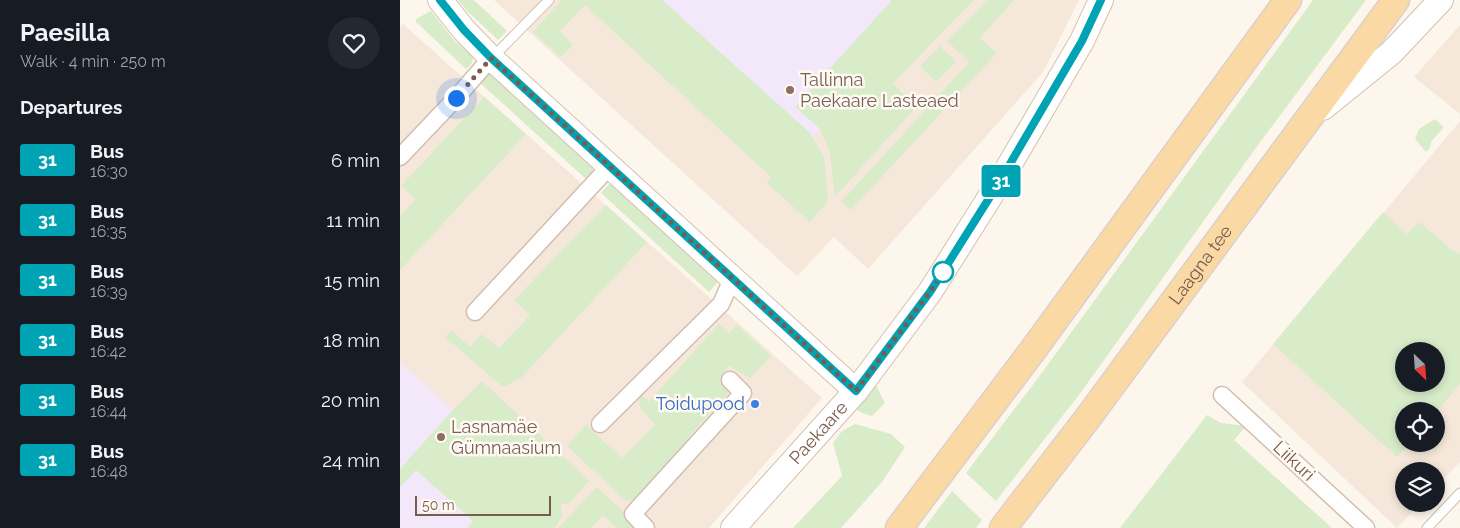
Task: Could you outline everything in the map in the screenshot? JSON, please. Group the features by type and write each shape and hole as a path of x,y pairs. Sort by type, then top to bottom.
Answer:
{"main road":[{"path":"899,528 1033,350 1288,0"},
{"name":"Laagna tee","path":"1002,528 1087,419 1396,0"}],"street":[{"path":"440,0 464,30 491,58 856,391"},
{"name":"Paekaare","path":"733,528 856,391 930,292 1014,165 1082,41 1101,0"},
{"path":"1247,57 1280,0"},
{"path":"1302,125 1391,53 1440,0"},
{"path":"400,157 491,58"},
{"path":"476,312 609,167"},
{"path":"600,424 721,304 732,279"},
{"path":"646,528 633,514 743,393 730,380"},
{"name":"Liikuri","path":"1222,395 1366,528"}],"lane":[{"path":"491,58 549,0"},
{"path":"1427,528 1460,492"}],"shaded area":[{"path":"494,0 1079,0 1043,72 868,269 834,237 797,276"},
{"name":"Tallinna Paekaare Lasteaed","path":"662,0 945,0 793,157 686,21"},
{"path":"403,24 822,398 709,528 400,528 400,28"},
{"path":"1460,25 1460,114 1414,77"},
{"path":"1460,121 1460,462 1445,478 1445,462 1395,462 1395,512 1412,512 1397,528 1242,382"},
{"name":"Lasnamäe Gümnaasium","path":"400,362 520,470 468,528 400,528"}],"green space":[{"path":"458,0 474,0 507,31 498,40"},
{"path":"562,0 662,0 809,132 824,156 828,201 810,222 767,183 770,176 585,5 560,31 573,45 561,57 533,32"},
{"path":"892,0 974,0 893,83 916,107 835,197 830,153 820,129 795,107"},
{"path":"987,0 1014,0 980,38 997,53 851,210 841,202 969,62 947,41"},
{"path":"1313,0 1366,0 1258,145 1079,395 996,501 966,473 1041,374"},
{"path":"431,11 453,39 473,57 472,63 466,69 416,22 416,19"},
{"path":"940,46 956,62 936,82 920,66"},
{"path":"491,73 594,168 586,179 479,82 487,74"},
{"path":"484,97 526,134 400,270 400,216 416,199 401,186"},
{"path":"1435,119 1444,127 1431,142 1430,148 1426,152 1415,139 1419,129"},
{"path":"609,184 613,185 717,279 717,283 709,292 601,193"},
{"path":"606,205 647,242 521,378 503,387 445,337 452,330 470,347 482,334 499,348 530,315 514,300"},
{"path":"1383,212 1407,234 1419,222 1453,251 1460,254 1460,384 1445,402 1395,402 1395,452 1402,452 1397,457 1273,344"},
{"path":"719,324 729,333 737,325 771,356 750,378 729,366 722,375 722,385 730,391 688,437 689,444 634,500 626,501 567,446 586,425 622,458 655,425 640,408 638,397 641,394 649,401"},
{"path":"482,381 589,481 568,505 561,503 562,516 555,528 468,528 473,521 416,470 400,487 400,469"},
{"path":"875,383 885,403 872,416 855,409"},
{"path":"1207,415 1221,423 1246,426 1234,440 1332,528 1120,528"},
{"path":"855,424 891,434 905,447 882,482 841,528 793,528 842,476 833,443 842,431"},
{"path":"597,487 641,528 617,528 603,515 591,528 558,528"},
{"path":"952,491 982,520 976,528 924,528"}],"bus line":[{"name":"31","path":"440,0 464,30 491,58 856,391 942,274 1000,181 1082,41 1101,0"}],"place":[{"name":"Tallinna Paekaare Lasteaed","path":"790,90"},
{"name":"Toidupood","path":"755,404"},
{"name":"Lasnamäe Gümnaasium","path":"441,437"}],"route":[{"path":"456,98 491,58 856,391 943,272"}]}
